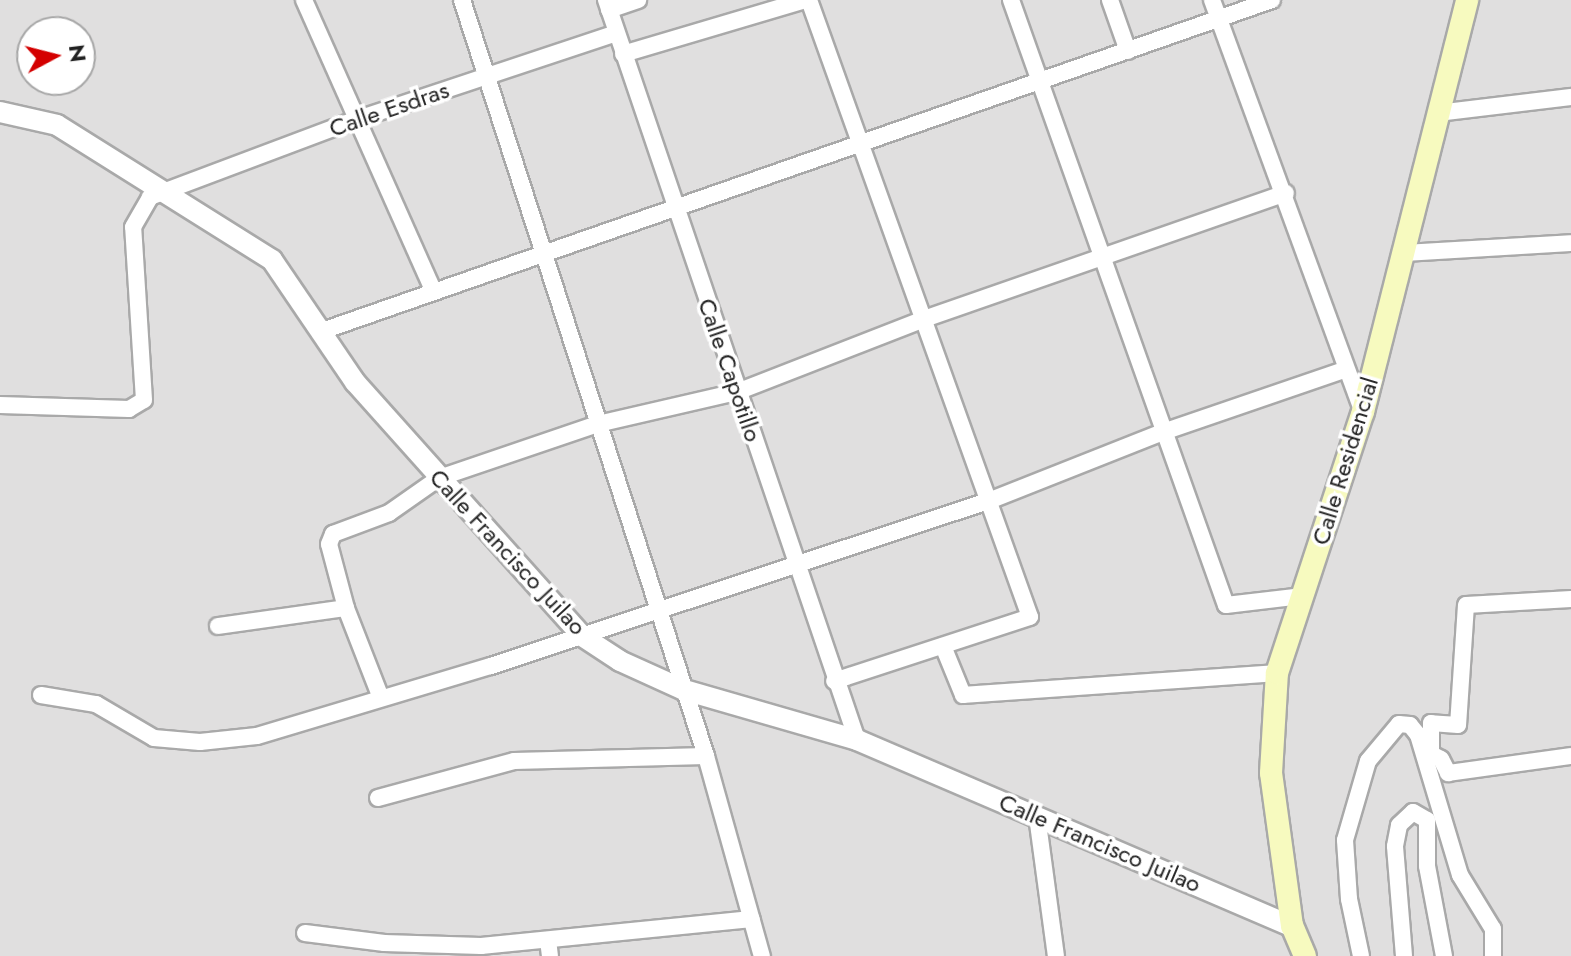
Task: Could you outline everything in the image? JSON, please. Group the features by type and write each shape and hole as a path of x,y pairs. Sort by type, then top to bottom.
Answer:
{"main road":[{"name":"Calle Residencial","path":"1305,956 1292,926 1271,773 1277,673 1363,412 1467,0"}],"street":[{"path":"304,0 433,290"},
{"path":"462,0 655,611 706,756 762,956"},
{"path":"607,5 638,0"},
{"path":"623,54 807,0 927,318 991,500 1030,617 834,681"},
{"path":"1011,0 1226,605 1303,596"},
{"path":"1110,0 1128,51"},
{"path":"1212,0 1286,193 1344,370 1363,412"},
{"path":"322,331 541,252 676,208 1272,0"},
{"name":"Calle Capotillo","path":"607,5 834,681 857,740"},
{"name":"Calle Esdras","path":"164,190 358,119 616,33"},
{"path":"1437,113 1571,97"},
{"name":"Calle Francisco Juilao","path":"0,112 57,125 272,260 355,382 582,636 620,661 684,690 857,740 1292,926"},
{"path":"0,405 129,409 141,405 145,391 133,227 142,205 164,190"},
{"path":"381,698 346,608 330,537 389,513 439,478 598,424 737,392 927,318 1286,193"},
{"path":"1404,253 1571,243"},
{"path":"41,695 96,704 154,738 200,742 257,736 582,636 991,500 1163,432 1344,370"},
{"path":"1571,599 1466,605 1458,725 1431,723 1431,754 1441,759 1448,773 1571,756"},
{"path":"218,626 346,608"},
{"path":"943,646 963,695 1277,673"},
{"path":"1361,956 1349,899 1345,840 1368,761 1399,724 1410,725 1418,735 1460,875 1493,929 1493,956"},
{"path":"378,798 514,761 706,756"},
{"path":"1404,956 1395,846 1399,825 1413,812 1427,820 1427,866 1444,956"},
{"path":"1037,816 1056,956"},
{"path":"305,933 384,950 481,946 549,948 752,919"}],"shaded area":[{"path":"0,0 1571,0 1571,956 0,956"}]}
